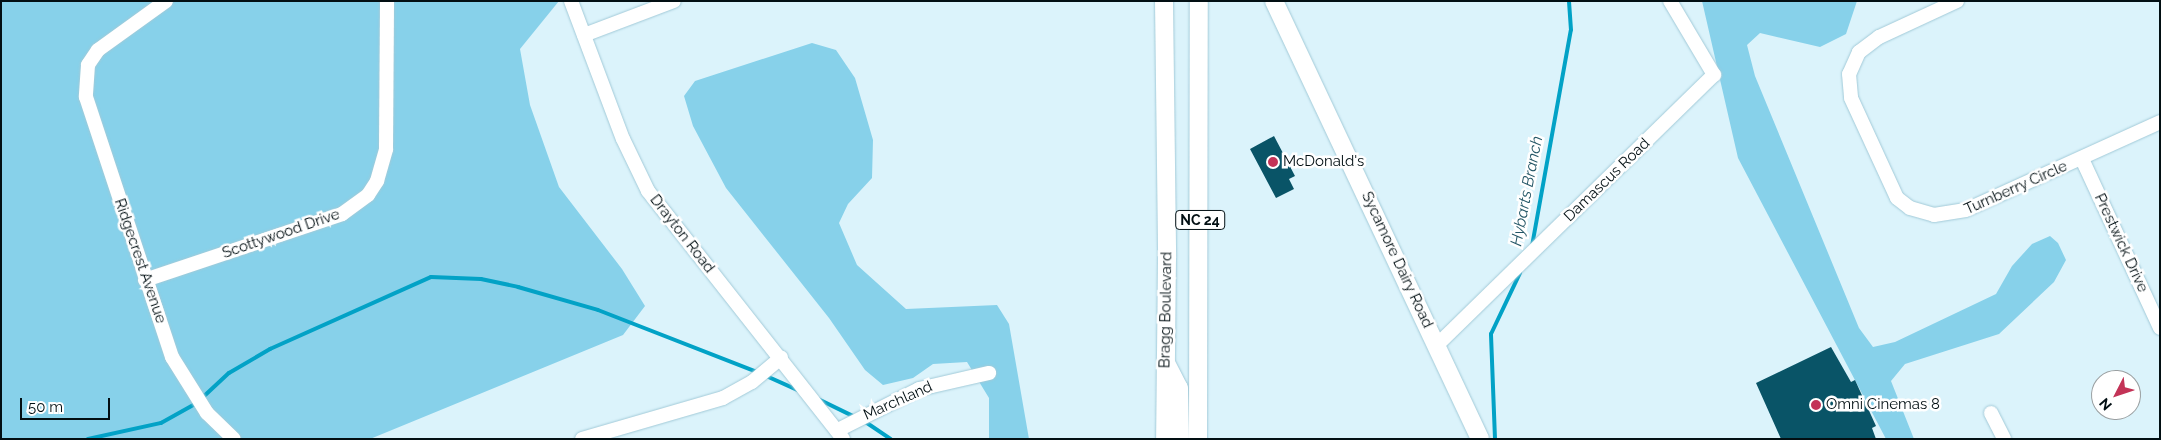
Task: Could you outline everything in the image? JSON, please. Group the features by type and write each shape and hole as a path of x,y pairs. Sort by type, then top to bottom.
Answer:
{"main road":[{"name":"Bragg Boulevard","path":"1164,1 1165,439"},
{"name":"NC 24","path":"1198,439 1199,1"},
{"name":"Sycamore Dairy Road","path":"1274,1 1480,439"},
{"path":"1166,363 1179,388 1180,439"}],"street":[{"name":"Ridgecrest Avenue","path":"166,1 107,42 88,65 86,97 145,280 184,379 207,413 234,439"},
{"name":"Scottywood Drive","path":"145,280 342,214 368,195 377,181 386,150 387,1"},
{"name":"Drayton Road","path":"571,1 623,139 648,191 841,434"},
{"path":"584,35 674,1"},
{"name":"Damascus Road","path":"1437,345 1714,76 1670,1"},
{"name":"Turnberry Circle","path":"1957,1 1878,37 1859,52 1851,66 1851,98 1897,198 1926,214 1950,215 2082,159 2160,122"},
{"name":"Prestwick Drive","path":"2082,159 2160,328"},
{"path":"582,439 723,398 752,382 781,358"},
{"name":"Marchland","path":"841,434 919,389 989,373"},
{"path":"1992,412 2004,439"}],"shaded area":[{"path":"1,1 559,1 520,49 530,105 559,187 622,269 645,306 623,335 370,439 1,439"},
{"path":"1702,1 1857,1 1846,34 1820,47 1760,33 1747,45 1755,76 1859,328 1873,347 1895,342 1996,294 2012,266 2032,244 2050,236 2058,243 2066,260 2054,282 1999,334 1905,364 1891,381 1914,439 1886,439 1738,158"},
{"path":"812,43 836,50 855,78 873,140 872,178 848,204 839,223 857,265 906,309 997,305 1009,324 1029,439 989,439 989,398 967,362 933,364 913,378 883,385 865,370 829,318 726,188 693,126 684,96 695,81"}],"building":[{"name":"McDonald's","path":"1274,136 1295,176 1289,179 1294,189 1276,198 1250,149"},
{"name":"Omni Cinemas 8","path":"1831,347 1851,382 1855,380 1876,426 1872,428 1876,439 1781,439 1756,383"}],"waterway":[{"name":"Hybarts Branch","path":"1532,246 1571,30 1569,1"},
{"name":"Hybarts Branch","path":"1495,439 1491,334 1520,273"},
{"path":"202,398 229,373 270,349 431,277 481,279 518,287 598,310 757,372"},
{"path":"764,375 798,390"},
{"path":"816,398 855,417"},
{"path":"88,439 161,423 197,403"},
{"path":"864,421 891,439"}],"place":[{"name":"McDonald's","path":"1273,162"},
{"name":"Omni Cinemas 8","path":"1816,405"}]}
